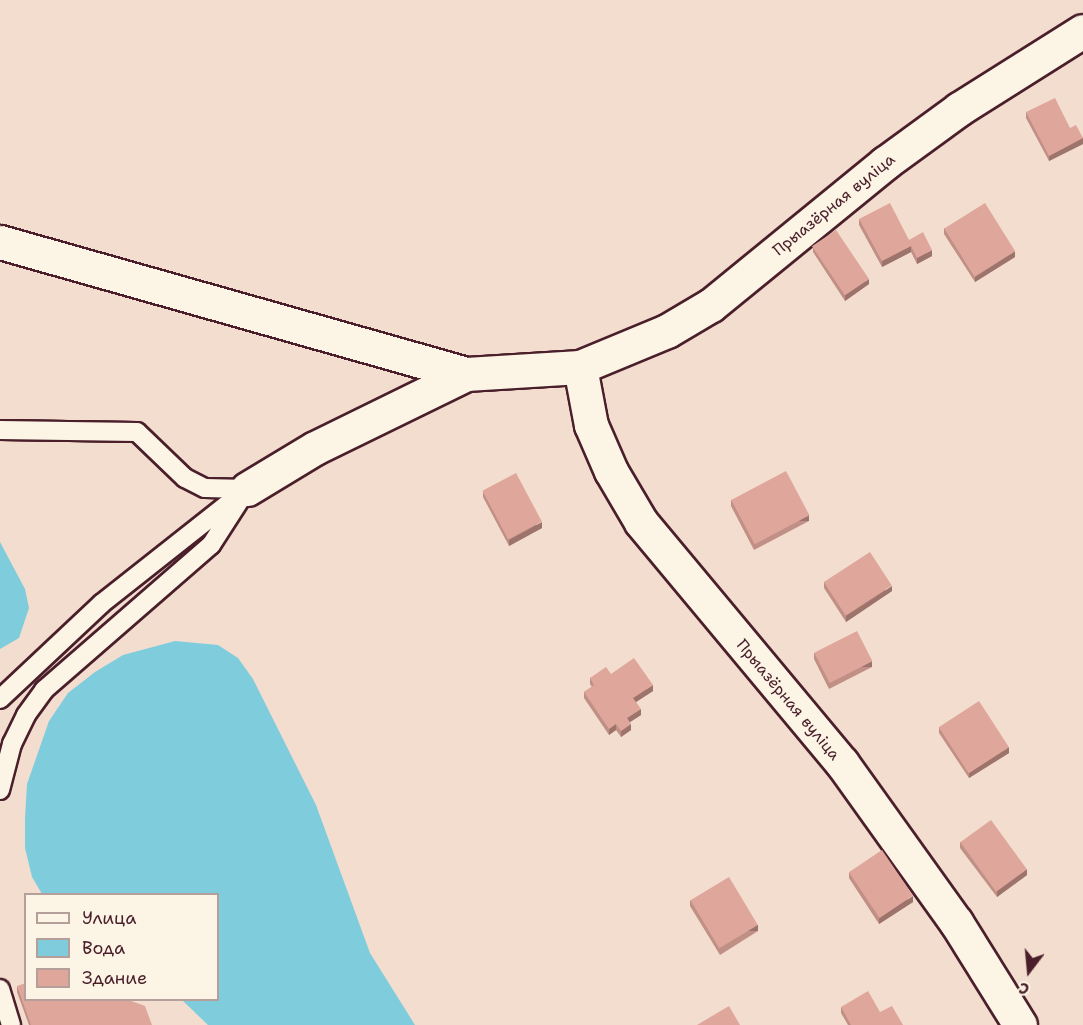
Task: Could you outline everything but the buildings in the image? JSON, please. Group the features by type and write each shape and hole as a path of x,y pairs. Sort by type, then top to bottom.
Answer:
{"street":[{"name":"Прыазёрная вуліца","path":"465,374 580,367 667,331 711,305 885,163 959,109 1083,31"},
{"path":"0,242 465,374"},
{"name":"Прыазёрная вуліца","path":"580,367 591,425 611,471 641,522 842,763 944,904 1020,1025"},
{"path":"247,489 315,448 465,374"}],"lane":[{"path":"0,430 137,432 185,478 205,488 247,489"},
{"path":"0,699 101,604 247,489"},
{"path":"0,790 12,744 26,715 44,690 211,545 247,489"},
{"path":"0,989 11,1025"}],"water":[{"path":"0,542 25,589 29,608 19,638 0,649"},
{"path":"175,641 218,645 238,658 253,679 316,805 370,953 415,1025 208,1025 183,1001 219,1001 219,893 41,893 32,877 25,848 27,784 49,721 68,693 95,672 123,655"}]}
